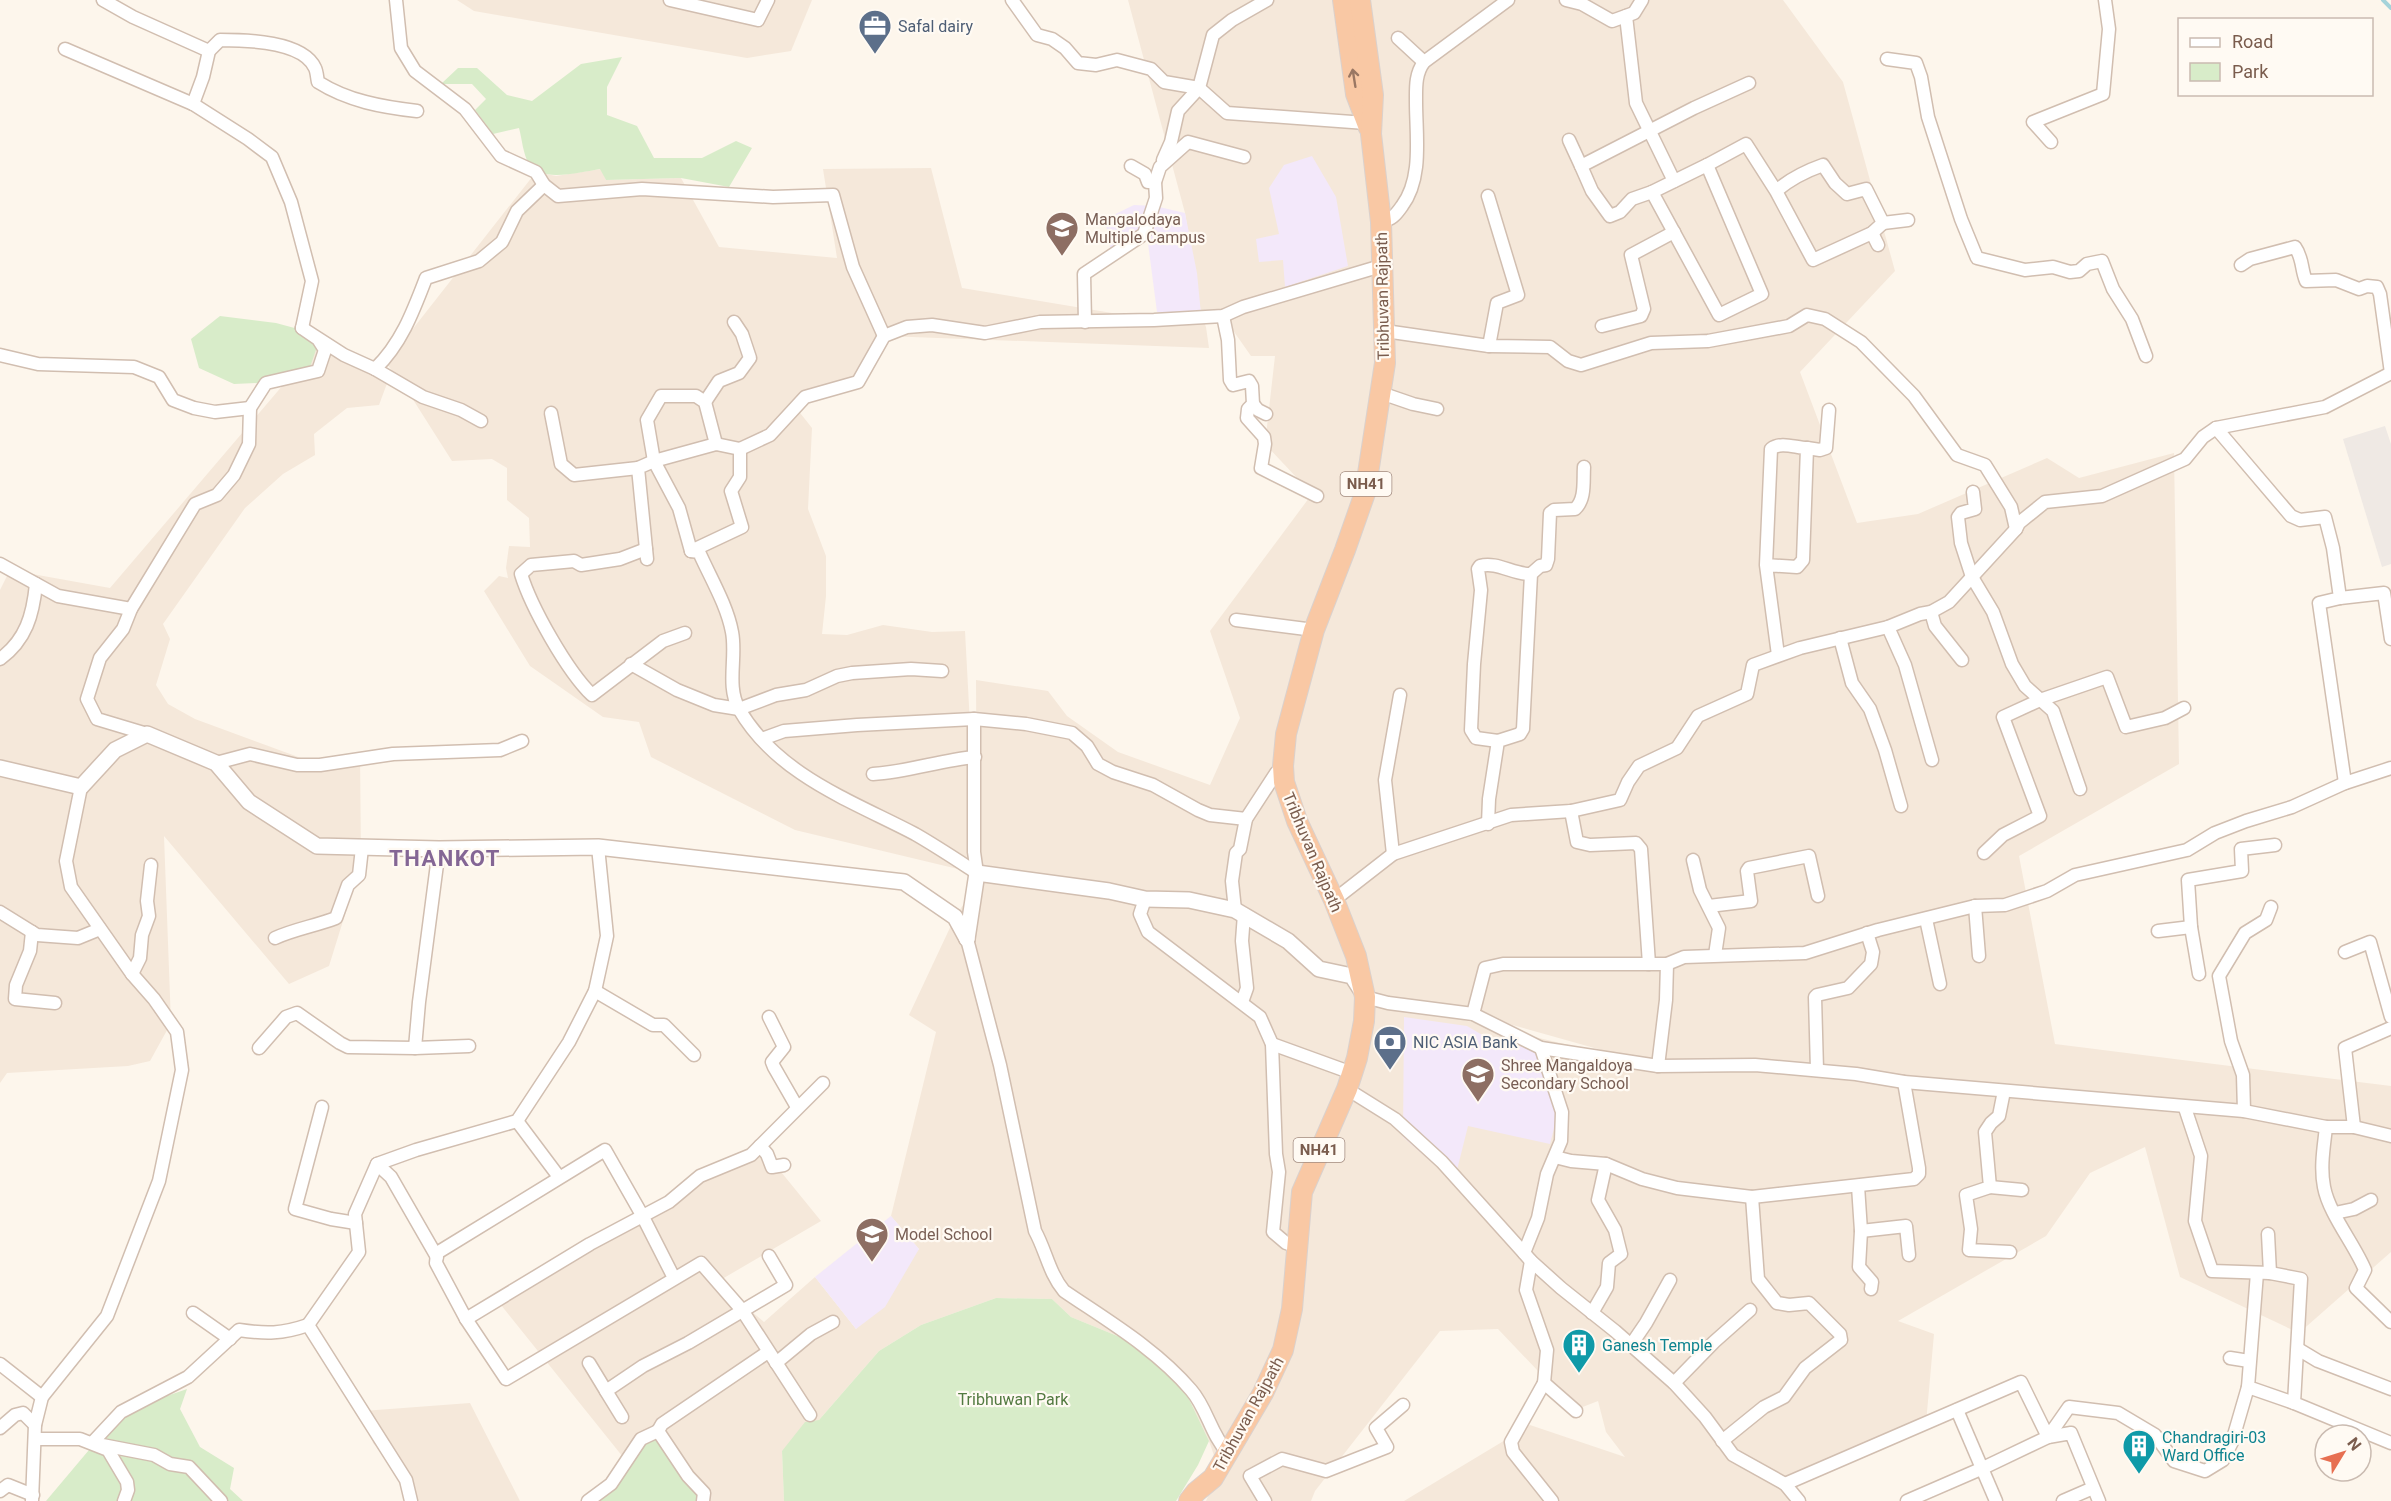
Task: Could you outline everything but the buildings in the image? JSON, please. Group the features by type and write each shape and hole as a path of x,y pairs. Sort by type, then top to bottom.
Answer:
{"highway":[{"name":"Tribhuvan Rajpath","path":"1343,0 1356,94 1369,128"},
{"name":"Tribhuvan Rajpath","path":"1189,1501 1213,1478 1263,1393 1283,1350 1292,1309 1302,1192 1350,1081 1361,1041 1365,997 1356,956 1334,900 1297,821 1284,782 1283,766 1286,734 1314,630 1365,493 1385,363 1381,222 1369,128 1372,94 1360,0"},
{"name":"Tribhuvan Rajpath","path":"1209,1501 1213,1478"}],"street":[{"path":"103,0 133,17 209,51"},
{"path":"396,0 401,48 415,71 465,109 501,156 536,172 544,185 558,196 642,189 773,197 833,195 853,267 884,336"},
{"path":"670,0 758,20 768,0"},
{"path":"1012,0 1038,35 1052,39 1065,48 1078,63 1096,65 1117,60 1151,69 1164,82 1199,88 1227,113 1369,128"},
{"path":"1085,322 1084,274 1144,234 1156,198 1155,182 1171,142 1178,111 1199,88 1213,35 1232,20 1267,0"},
{"path":"1381,222 1393,219 1410,195 1416,170 1416,78 1424,62 1507,0"},
{"path":"1566,0 1582,4 1612,21 1634,13 1642,0"},
{"path":"2051,142 2032,122 2103,94 2109,28 2105,0"},
{"path":"1626,16 1636,103 1674,181"},
{"path":"1398,38 1424,62"},
{"path":"193,104 209,51 220,40 248,40 301,52 315,67 318,82 336,94 386,107 417,111"},
{"path":"65,49 193,104 248,139 272,158 291,202 312,281 302,328"},
{"path":"1887,59 1916,63 1921,76 1928,117 1961,219 1977,258 2025,270 2053,267 2070,272 2079,271 2087,264 2102,261 2113,289 2132,319 2146,356"},
{"path":"1581,166 1649,130 1749,83"},
{"path":"1569,140 1592,191 1610,216 1620,212 1632,199 1652,192 1746,144 1776,191 1813,260 1872,233 1883,223 1908,220"},
{"path":"1160,166 1188,142 1244,157"},
{"path":"1652,192 1719,315 1762,294 1707,165"},
{"path":"1776,191 1785,183 1823,165 1835,183 1847,195 1866,189 1883,223"},
{"path":"1131,166 1145,174 1148,182 1155,182"},
{"path":"375,369 387,357 404,332 426,278 479,261 502,242 517,211 544,185"},
{"path":"1488,196 1518,295 1497,303 1489,346"},
{"path":"1602,326 1641,316 1644,309 1631,255 1674,232"},
{"path":"1872,233 1878,245"},
{"path":"1334,900 1393,854 1511,815 1571,811 1620,800 1639,766 1677,748 1698,716 1747,694 1753,665 1778,655 1888,627 1931,612 1949,602 2019,523 2044,502 2102,496 2185,459 2203,437 2216,428 2325,407 2391,373 2380,294 2377,287 2367,286 2359,289 2336,280 2306,280 2301,255 2295,247 2250,259 2241,265"},
{"path":"551,413 561,464 574,475 638,468 654,461 716,444 740,449 770,435 805,397 858,382 884,336 907,327 932,325 985,333 1040,322 1222,316 1243,307 1381,266"},
{"path":"1385,331 1489,346 1550,347 1568,361 1581,365 1651,343 1708,341 1789,326 1807,315 1825,320 1861,342 1906,388 1957,455 1985,465 2011,507 2016,529"},
{"path":"1222,316 1227,340 1230,380 1233,385 1249,381 1253,404 1266,414"},
{"path":"705,402 719,381 739,373 750,358 742,334 735,322"},
{"path":"302,328 344,355 375,369 423,397 461,410 481,421"},
{"path":"302,328 318,339 325,350 318,371 266,383 250,408 249,444 234,475 217,495 195,504 131,609 123,629 100,658 87,699 97,719 147,734 216,763 249,802 317,846 439,849 598,848 904,882 955,917 967,939 1000,1065 1035,1231 1042,1243 1054,1279 1064,1291 1151,1351 1193,1391 1219,1444 1228,1453"},
{"path":"0,355 38,364 134,367 159,377 173,400 194,408 215,412 250,408"},
{"path":"1381,393 1413,405 1437,409"},
{"path":"691,551 680,508 654,461 647,420 661,396 696,396 705,402 716,444"},
{"path":"1253,404 1248,409 1247,418 1264,437 1261,468 1317,496"},
{"path":"1778,655 1766,564 1771,449 1782,445 1826,448 1829,410"},
{"path":"2216,428 2291,516 2300,520 2325,517 2333,548 2340,598"},
{"path":"1766,564 1797,567 1803,560 1807,448"},
{"path":"691,551 742,527 731,491 740,477 740,449"},
{"path":"1531,574 1523,729 1520,734 1498,741 1476,738 1472,730 1474,664 1481,590 1478,569 1487,564 1523,575 1531,574 1540,566 1546,565 1550,513 1554,510 1575,509 1579,506 1582,498 1584,467"},
{"path":"638,468 647,554 581,566 574,561 531,565 521,574 527,594 578,681 592,694 663,641 685,633"},
{"path":"1973,492 1975,509 1961,513 1958,517 1961,543 1972,577 1994,612 2012,664 2025,686 2053,711 2080,789"},
{"path":"691,551 699,552 732,633 734,696 739,709 762,739 783,760 820,786 852,805 916,835 977,873 1109,891 1145,899 1189,900 1240,912 1288,941 1319,969 1352,975 1365,997 1388,1003 1473,1014 1541,1048 1658,1066 1755,1065 1856,1074 1904,1082 2185,1108 2244,1111 2326,1127 2354,1127 2391,1136"},
{"path":"0,564 58,596 131,609"},
{"path":"0,659 14,648 25,630 33,608 36,584"},
{"path":"2344,783 2319,603 2384,593 2390,620 2391,639"},
{"path":"1931,612 1935,626 1962,660"},
{"path":"1236,620 1314,630"},
{"path":"1888,627 1905,665 1932,760"},
{"path":"1840,638 1851,683 1870,709 1885,750 1901,806"},
{"path":"631,664 677,690 714,705 739,709 776,695 806,690 837,676 852,673 911,669 942,671"},
{"path":"1984,853 2003,835 2040,816 2003,717 2040,700 2107,677 2126,727 2165,718 2184,708"},
{"path":"1393,854 1385,780 1400,695"},
{"path":"762,739 784,730 974,719 1026,724 1072,733 1087,746 1098,764 1113,772 1153,785 1210,815 1246,819"},
{"path":"967,939 977,873 974,852 974,719"},
{"path":"0,1491 8,1485 32,1498 35,1425 42,1397 107,1316 161,1170 182,1070 177,1032 154,999 132,974 71,887 66,861 81,788 115,750 147,734"},
{"path":"216,763 250,754 297,765 320,765 393,754 500,750 522,741"},
{"path":"1488,824 1489,799 1498,741"},
{"path":"873,774 891,773 975,757"},
{"path":"1242,1002 1247,988 1240,912 1232,881 1236,853 1240,849 1246,819 1283,766"},
{"path":"0,768 81,788"},
{"path":"1473,1014 1485,968 1503,964 1667,964 1684,957 1805,953 1867,933 1975,906 2005,905 2047,891 2075,875 2187,850 2215,833 2292,807 2344,783 2391,768"},
{"path":"1571,811 1577,842 1590,846 1636,843 1641,849 1649,963"},
{"path":"2199,974 2191,927 2188,879 2242,871 2241,849 2275,845"},
{"path":"274,938 294,929 336,918 348,885 359,875 362,848"},
{"path":"92,1443 122,1412 188,1377 239,1330 263,1334 286,1333 308,1325 359,1252 355,1214 377,1164 517,1121 569,1042 595,991 607,936 598,848"},
{"path":"415,1048 439,849"},
{"path":"1709,906 1751,901 1747,871 1749,868 1809,856 1818,896"},
{"path":"1693,860 1700,890 1719,928 1715,955"},
{"path":"132,974 140,958 142,935 148,916 147,901 151,865"},
{"path":"1145,899 1140,914 1148,932 1260,1017 1272,1044 1276,1154 1279,1172 1273,1232 1286,1243 1298,1247"},
{"path":"1975,906 1979,956"},
{"path":"2244,1111 2243,1075 2231,1041 2219,976 2245,933 2266,920 2271,908"},
{"path":"0,913 37,935 78,938 100,929"},
{"path":"1926,918 1940,984"},
{"path":"2158,931 2191,927"},
{"path":"32,932 30,951 16,985 15,999 55,1004"},
{"path":"1817,1071 1815,997 1848,988 1871,964 1873,952 1867,933"},
{"path":"2345,952 2374,941 2391,1017"},
{"path":"1658,1066 1666,1000 1667,964"},
{"path":"595,991 653,1025 664,1025 694,1055"},
{"path":"259,1048 286,1017 297,1012 340,1044 348,1047 469,1046"},
{"path":"770,1017 784,1047 772,1062 797,1107"},
{"path":"2354,1127 2345,1048 2391,1028"},
{"path":"1272,1044 1350,1081 1395,1119 1447,1167 1528,1257 1674,1383 1705,1417 1733,1455 1785,1484 1799,1501"},
{"path":"1541,1048 1562,1112 1561,1141 1547,1174 1528,1257 1526,1290 1547,1350 1544,1383 1511,1442 1514,1452 1552,1501"},
{"path":"1555,1156 1571,1161 1606,1164 1642,1179 1677,1188 1752,1197 1914,1179 1919,1174 1904,1082"},
{"path":"466,1319 642,1215 669,1202 700,1176 751,1155 797,1107 824,1083"},
{"path":"1990,1186 1985,1132 1990,1123 1999,1116 2004,1091"},
{"path":"322,1107 295,1209 356,1223"},
{"path":"2185,1108 2201,1156 2195,1221 2212,1271 2270,1273 2301,1279 2294,1403"},
{"path":"517,1121 559,1178"},
{"path":"2326,1127 2322,1169 2324,1189 2365,1270 2356,1288 2391,1322"},
{"path":"760,1146 767,1154 772,1167 784,1165"},
{"path":"674,1278 605,1150 437,1253 436,1263 466,1319 506,1379 701,1263 742,1310 810,1415"},
{"path":"377,1164 391,1177 437,1257"},
{"path":"1592,1313 1607,1287 1609,1263 1621,1254 1615,1230 1598,1200 1606,1164"},
{"path":"1857,1186 1861,1231 1859,1267 1872,1282 1871,1290"},
{"path":"2010,1252 1969,1250 1971,1229 1966,1195 1990,1186 2022,1190"},
{"path":"1722,1441 1764,1407 1784,1397 1805,1368 1841,1341 1840,1334 1809,1303 1778,1303 1758,1280 1752,1197"},
{"path":"2335,1213 2354,1209 2371,1200"},
{"path":"1861,1231 1906,1226 1909,1255"},
{"path":"2268,1234 2270,1273"},
{"path":"606,1391 643,1366 688,1343 786,1285 770,1256"},
{"path":"2048,1437 2069,1407 2118,1413 2155,1435 2174,1461 2205,1471 2223,1460 2232,1442 2248,1387 2257,1273"},
{"path":"1631,1345 1670,1281"},
{"path":"1674,1383 1714,1342 1750,1310"},
{"path":"193,1312 230,1339"},
{"path":"776,1363 811,1334 833,1322"},
{"path":"308,1325 406,1480 411,1501"},
{"path":"2298,1349 2318,1361 2391,1389"},
{"path":"588,1501 611,1484 641,1439 658,1431 662,1424 768,1352"},
{"path":"2230,1358 2250,1361"},
{"path":"590,1363 622,1417"},
{"path":"0,1364 42,1397"},
{"path":"1785,1484 2021,1382 2048,1437"},
{"path":"1544,1383 1576,1412"},
{"path":"2248,1387 2294,1403 2391,1443"},
{"path":"1265,1501 1250,1476 1282,1459 1326,1471 1387,1447 1376,1428 1403,1405"},
{"path":"1957,1410 1996,1501"},
{"path":"0,1428 15,1415 23,1413 35,1425"},
{"path":"658,1431 688,1476 704,1494 703,1501"},
{"path":"1907,1501 2048,1437 2071,1433 2099,1501"},
{"path":"35,1438 65,1437 154,1455 170,1464 189,1467 221,1501"},
{"path":"92,1443 108,1450 118,1465 127,1482 128,1490 124,1501"},
{"path":"2063,1501 2093,1488"}],"shaded area":[{"path":"457,0 812,0 791,51 747,58 474,11"},
{"path":"1128,0 1783,0 1843,82 1895,271 1800,372 1857,523 1918,514 2047,458 2079,478 2174,453 2179,764 2019,856 2055,1044 2391,1086 2391,1252 2299,1333 2180,1277 2145,1147 2090,1173 2046,1236 1898,1321 1934,1334 1926,1423 1786,1484 1797,1501 1404,1501 1530,1425 1625,1457 1606,1432 1598,1401 1575,1410 1498,1329 1440,1331 1315,1491 1311,1501 1206,1501 1219,1470 1209,1441 1179,1378 1149,1349 1071,1317 1052,1299 996,1298 921,1325 879,1351 819,1420 782,1451 784,1501 701,1501 658,1431 627,1462 497,1300 760,1146 821,1221 717,1282 764,1322 815,1277 856,1329 919,1249 891,1216 936,1032 909,1015 955,917 983,875 795,830 651,757 639,722 603,717 530,666 484,591 499,576 508,578 506,568 509,546 530,547 529,518 507,500 507,468 492,459 452,461 405,387 386,363 536,172 556,176 601,169 606,180 681,178 719,247 837,258 823,169 931,168 962,288 1154,320 1201,313 1185,213","holes":["1201,314 1223,316 1251,356 1275,356 1265,444 1312,494 1210,631 1240,718 1210,785 1118,752 1067,716 1048,691 976,680 977,855 965,631 932,632 883,625 847,635 822,634 826,596 826,556 808,509 812,428 797,409 805,397 855,389 885,336 1209,348 1206,327","1378,1000 1473,1014 1637,1061"]},
{"path":"1312,156 1336,197 1348,266 1285,287 1283,260 1259,262 1256,239 1279,234 1269,188 1284,165"},
{"path":"1134,205 1155,206 1185,213 1197,273 1201,314 1157,312 1146,228 1111,252 1105,219"},
{"path":"318,344 389,378 379,405 347,408 314,434 315,455 283,474 245,508 163,624 170,639 156,685 168,704 195,719 320,765 360,753 361,863 329,966 289,984 164,836 171,1023 150,1061 128,1066 7,1073 0,1083 0,590 10,570 110,588"},
{"path":"2385,426 2391,444 2391,564 2382,567 2343,439"},
{"name":"Shree Mangaldoya Secondary School","path":"1404,1017 1467,1026 1496,1043 1534,1048 1544,1064 1558,1113 1550,1144 1468,1126 1454,1182 1403,1137"},
{"name":"Model School","path":"891,1216 919,1249 885,1307 856,1329 815,1277"},
{"path":"470,1403 520,1501 404,1501 406,1480 373,1443 363,1411"}],"green space":[{"path":"622,57 607,87 607,115 637,126 654,158 702,158 736,141 752,148 729,187 681,178 606,180 600,169 562,175 542,173 534,170 529,164 519,128 493,134 475,110 486,99 472,84 441,84 458,68 477,68 507,95 532,101 581,64"},
{"path":"220,316 276,323 313,333 318,344 310,367 257,383 234,384 199,368 191,339"},
{"name":"Tribhuwan Park","path":"996,1298 1052,1299 1071,1317 1149,1349 1179,1378 1209,1441 1198,1465 1176,1501 784,1501 782,1451 805,1422 819,1420 879,1351 921,1325"},
{"path":"187,1389 180,1409 200,1447 234,1468 230,1489 243,1501 46,1501 121,1412"},
{"path":"658,1431 704,1493 701,1501 594,1501"}],"waterway":[{"path":"2383,0 2391,8"}],"place":[{"name":"Safal dairy","path":"875,55"},
{"name":"Mangalodaya Multiple Campus","path":"1062,257"},
{"name":"NIC ASIA Bank","path":"1390,1071"},
{"name":"Shree Mangaldoya Secondary School","path":"1478,1103"},
{"name":"Model School","path":"872,1263"},
{"name":"Ganesh Temple","path":"1579,1374"},
{"name":"Chandragiri-03 Ward Office","path":"2139,1475"}],"district":[{"name":"THANKOT","path":"445,858"}]}
